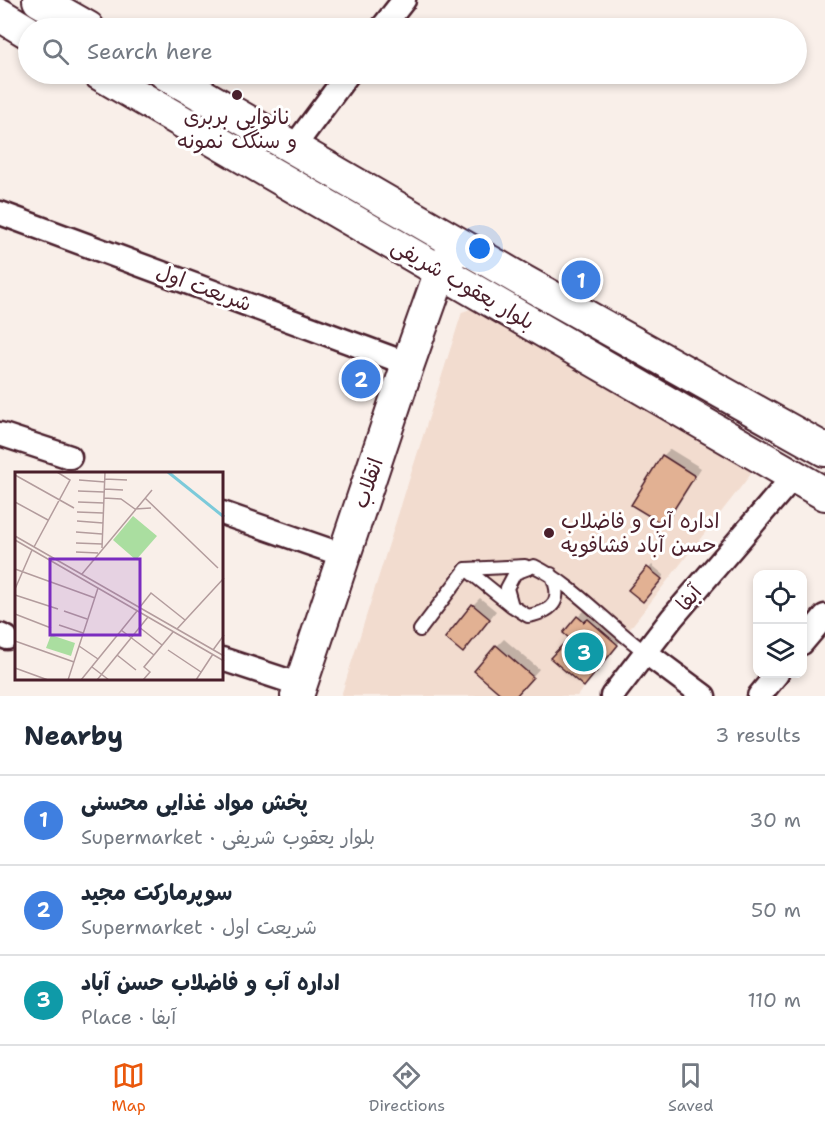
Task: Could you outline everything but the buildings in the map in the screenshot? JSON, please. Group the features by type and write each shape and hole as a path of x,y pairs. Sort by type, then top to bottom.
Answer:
{"main road":[{"path":"39,0 70,18"},
{"path":"0,15 18,26"},
{"name":"بلوار یعقوب شریفی","path":"117,84 825,494"},
{"name":"بلوار یعقوب شریفی","path":"183,84 457,243 822,443"},
{"path":"277,176 293,148"},
{"name":"انقلاب","path":"299,691 408,364 441,272 457,243"}],"street":[{"path":"390,18 404,0"},
{"path":"293,148 341,84"},
{"name":"شریعت اول","path":"0,213 408,364"},
{"path":"0,434 70,457"},
{"name":"آبفا","path":"612,696 645,652 794,476"},
{"path":"224,514 343,555"},
{"path":"807,638 823,624"},
{"path":"645,652 704,696"},
{"path":"224,660 299,691"},
{"path":"759,696 774,678"}],"lane":[{"path":"466,569 534,566 551,574 645,652"},
{"path":"512,606 507,588 515,573 534,566"},
{"path":"466,569 528,616 545,613 555,601 572,592"},
{"path":"420,630 466,569"},
{"path":"551,574 557,587 555,601"}],"shaded area":[{"name":"اداره آب و فاضلاب حسن آباد فشافویه","path":"476,307 739,453 751,474 577,696 341,696 462,312"}],"place":[{"name":"نانوایی بربری و سنگک نمونه","path":"237,95"},
{"name":"پخش مواد غذایی محسنی","path":"581,280"},
{"name":"سوپرمارکت مجید","path":"361,379"},
{"name":"اداره آب و فاضلاب حسن آباد فشافویه","path":"549,533"},
{"name":"اداره آب و فاضلاب حسن آباد","path":"584,652"}]}
